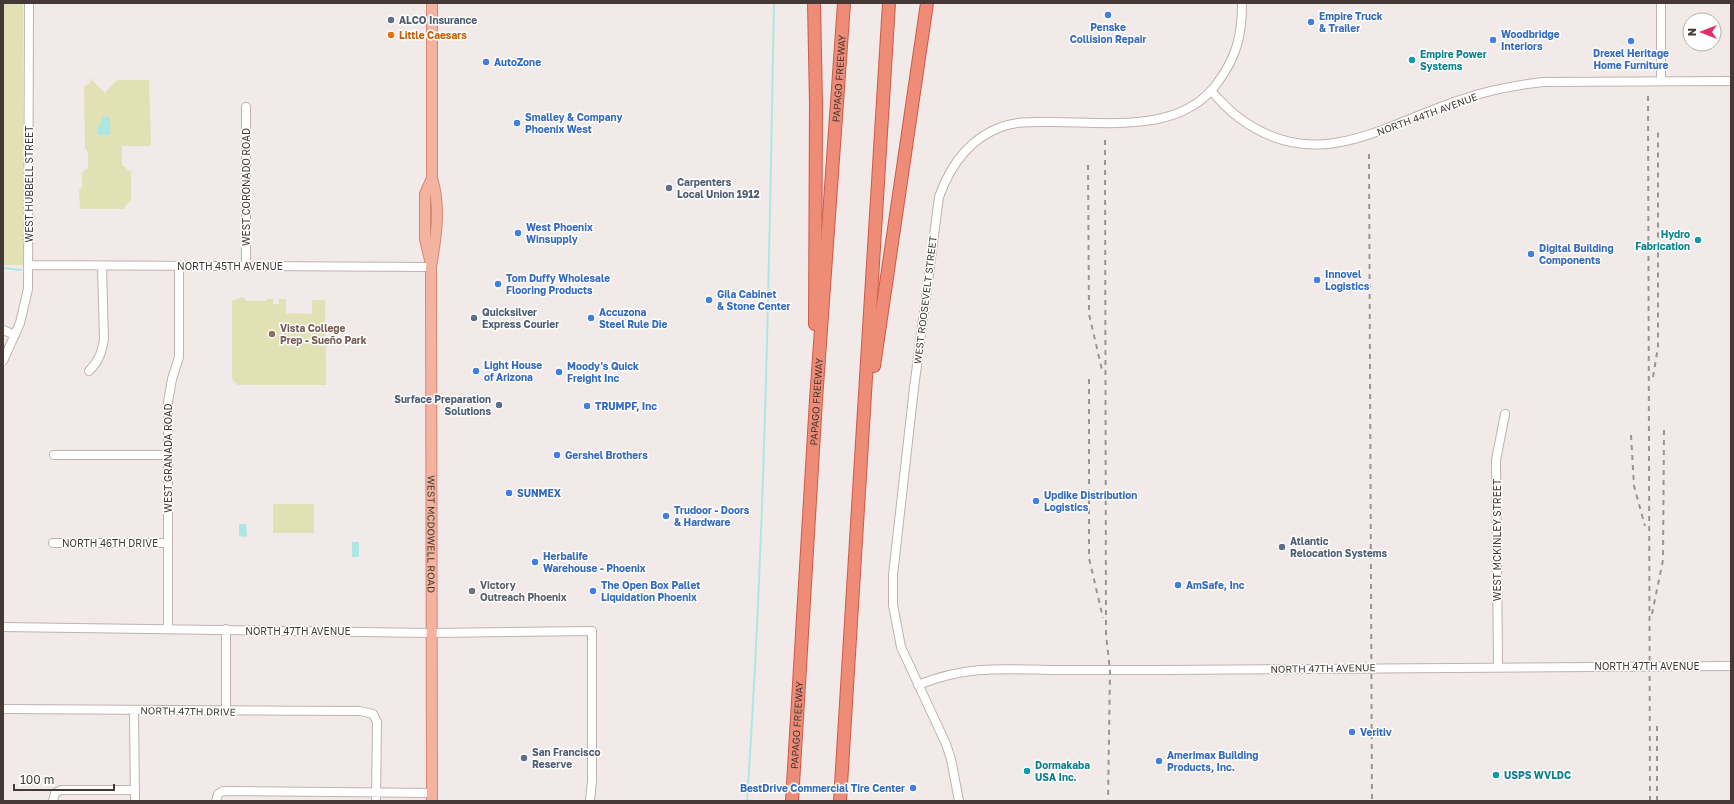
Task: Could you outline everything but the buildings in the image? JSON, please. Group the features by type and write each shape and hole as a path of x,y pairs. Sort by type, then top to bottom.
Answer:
{"highway":[{"path":"814,3 816,78 814,287 816,400"},
{"name":"PAPAGO FREEWAY","path":"792,801 816,400 844,3"},
{"path":"840,801 889,3"},
{"path":"863,436 927,3"}],"main road":[{"name":"WEST MCDOWELL ROAD","path":"432,3 432,178 425,194 425,239 431,267 432,797"}],"street":[{"name":"WEST HUBBELL STREET","path":"3,361 15,335 26,300 29,265 29,3"},
{"name":"WEST ROOSEVELT STREET","path":"959,801 951,759 946,744 904,655 893,605 893,575 939,197 944,183 964,151 1001,127 1037,122 1147,121 1182,112 1196,104 1212,92 1230,66 1236,53 1240,36 1242,3"},
{"path":"1661,3 1661,80"},
{"name":"NORTH 44TH AVENUE","path":"1212,92 1237,117 1277,138 1307,145 1330,145 1354,140 1463,99 1521,84 1543,82 1661,80 1731,81"},
{"name":"WEST CORONADO ROAD","path":"246,107 246,266"},
{"name":"NORTH 45TH AVENUE","path":"29,265 431,267"},
{"path":"89,371 97,363 104,339 102,266"},
{"name":"WEST GRANADA ROAD","path":"168,628 168,402 172,379 179,357 179,266"},
{"path":"3,330 15,335"},
{"name":"WEST MCKINLEY STREET","path":"1498,666 1496,460 1505,414"},
{"path":"54,455 168,455"},
{"name":"NORTH 46TH DRIVE","path":"53,542 167,543"},
{"name":"NORTH 47TH AVENUE","path":"3,627 168,628 432,633 592,631 592,781 590,801"},
{"path":"226,630 226,711"},
{"name":"NORTH 47TH AVENUE","path":"918,685 940,676 964,670 986,669 1110,671 1498,666 1731,666"},
{"name":"NORTH 47TH DRIVE","path":"3,709 360,711 373,714 376,722 376,797"},
{"path":"134,710 135,801"},
{"path":"54,797 61,790 135,790"},
{"path":"217,797 223,791 295,792 376,797 432,797"},
{"path":"295,792 295,801"}],"shaded area":[{"path":"3,3 23,3 23,265 3,265"},
{"path":"90,78 105,93 117,80 149,80 151,146 122,146 122,165 131,172 131,199 123,209 80,209 79,190 82,187 82,173 88,168 88,153 85,148 84,86 90,83"},
{"path":"243,297 246,301 267,301 267,299 273,299 273,304 279,304 279,299 286,299 286,313 312,314 312,300 325,300 326,385 238,385 233,381 232,301"},
{"path":"273,504 314,504 314,533 273,533"}],"water":[{"path":"101,117 110,117 110,135 98,135 98,125 101,125"},
{"path":"239,524 246,524 247,537 239,536"},
{"path":"352,542 359,542 359,557 352,557"}],"waterway":[{"path":"747,801 762,502 774,3"},
{"path":"3,268 21,270"}],"railway":[{"path":"1648,96 1650,801"},
{"path":"1653,377 1658,347 1658,130"},
{"path":"1105,140 1106,634 1110,671 1108,801"},
{"path":"1369,154 1372,801"},
{"path":"1088,165 1089,314 1102,370"},
{"path":"1089,379 1089,558 1103,618"},
{"path":"1652,614 1663,560 1664,428"},
{"path":"1631,435 1634,486 1645,526"},
{"path":"1657,725 1657,801"}],"place":[{"name":"Penske Collision Repair","path":"1108,15"},
{"name":"ALCO Insurance","path":"391,20"},
{"name":"Empire Truck & Trailer","path":"1311,22"},
{"name":"Little Caesars","path":"391,35"},
{"name":"Woodbridge Interiors","path":"1493,40"},
{"name":"Drexel Heritage Home Furniture","path":"1631,41"},
{"name":"Empire Power Systems","path":"1412,60"},
{"name":"AutoZone","path":"486,62"},
{"name":"Smalley & Company Phoenix West","path":"517,123"},
{"name":"Carpenters Local Union 1912","path":"669,188"},
{"name":"West Phoenix Winsupply","path":"518,233"},
{"name":"Hydro Fabrication","path":"1698,240"},
{"name":"Digital Building Components","path":"1531,254"},
{"name":"Innovel Logistics","path":"1317,280"},
{"name":"Tom Duffy Wholesale Flooring Products","path":"498,284"},
{"name":"Gila Cabinet & Stone Center","path":"709,300"},
{"name":"Quicksilver Express Courier","path":"474,318"},
{"name":"Accuzona Steel Rule Die","path":"591,318"},
{"name":"Vista College Prep - Sueño Park","path":"272,334"},
{"name":"Light House of Arizona","path":"476,371"},
{"name":"Moody's Quick Freight Inc","path":"559,372"},
{"name":"Surface Preparation Solutions","path":"499,405"},
{"name":"TRUMPF, Inc","path":"587,406"},
{"name":"Gershel Brothers","path":"557,455"},
{"name":"SUNMEX","path":"509,493"},
{"name":"Updike Distribution Logistics","path":"1036,501"},
{"name":"Trudoor - Doors & Hardware","path":"666,516"},
{"name":"Atlantic Relocation Systems","path":"1282,547"},
{"name":"Herbalife Warehouse - Phoenix","path":"535,562"},
{"name":"AmSafe, Inc","path":"1178,585"},
{"name":"Victory Outreach Phoenix","path":"472,591"},
{"name":"The Open Box Pallet Liquidation Phoenix","path":"593,591"},
{"name":"Veritiv","path":"1352,732"},
{"name":"San Francisco Reserve","path":"524,758"},
{"name":"Amerimax Building Products, Inc.","path":"1159,761"},
{"name":"Dormakaba USA Inc.","path":"1027,771"},
{"name":"USPS WVLDC","path":"1496,775"},
{"name":"BestDrive Commercial Tire Center","path":"913,788"}]}
